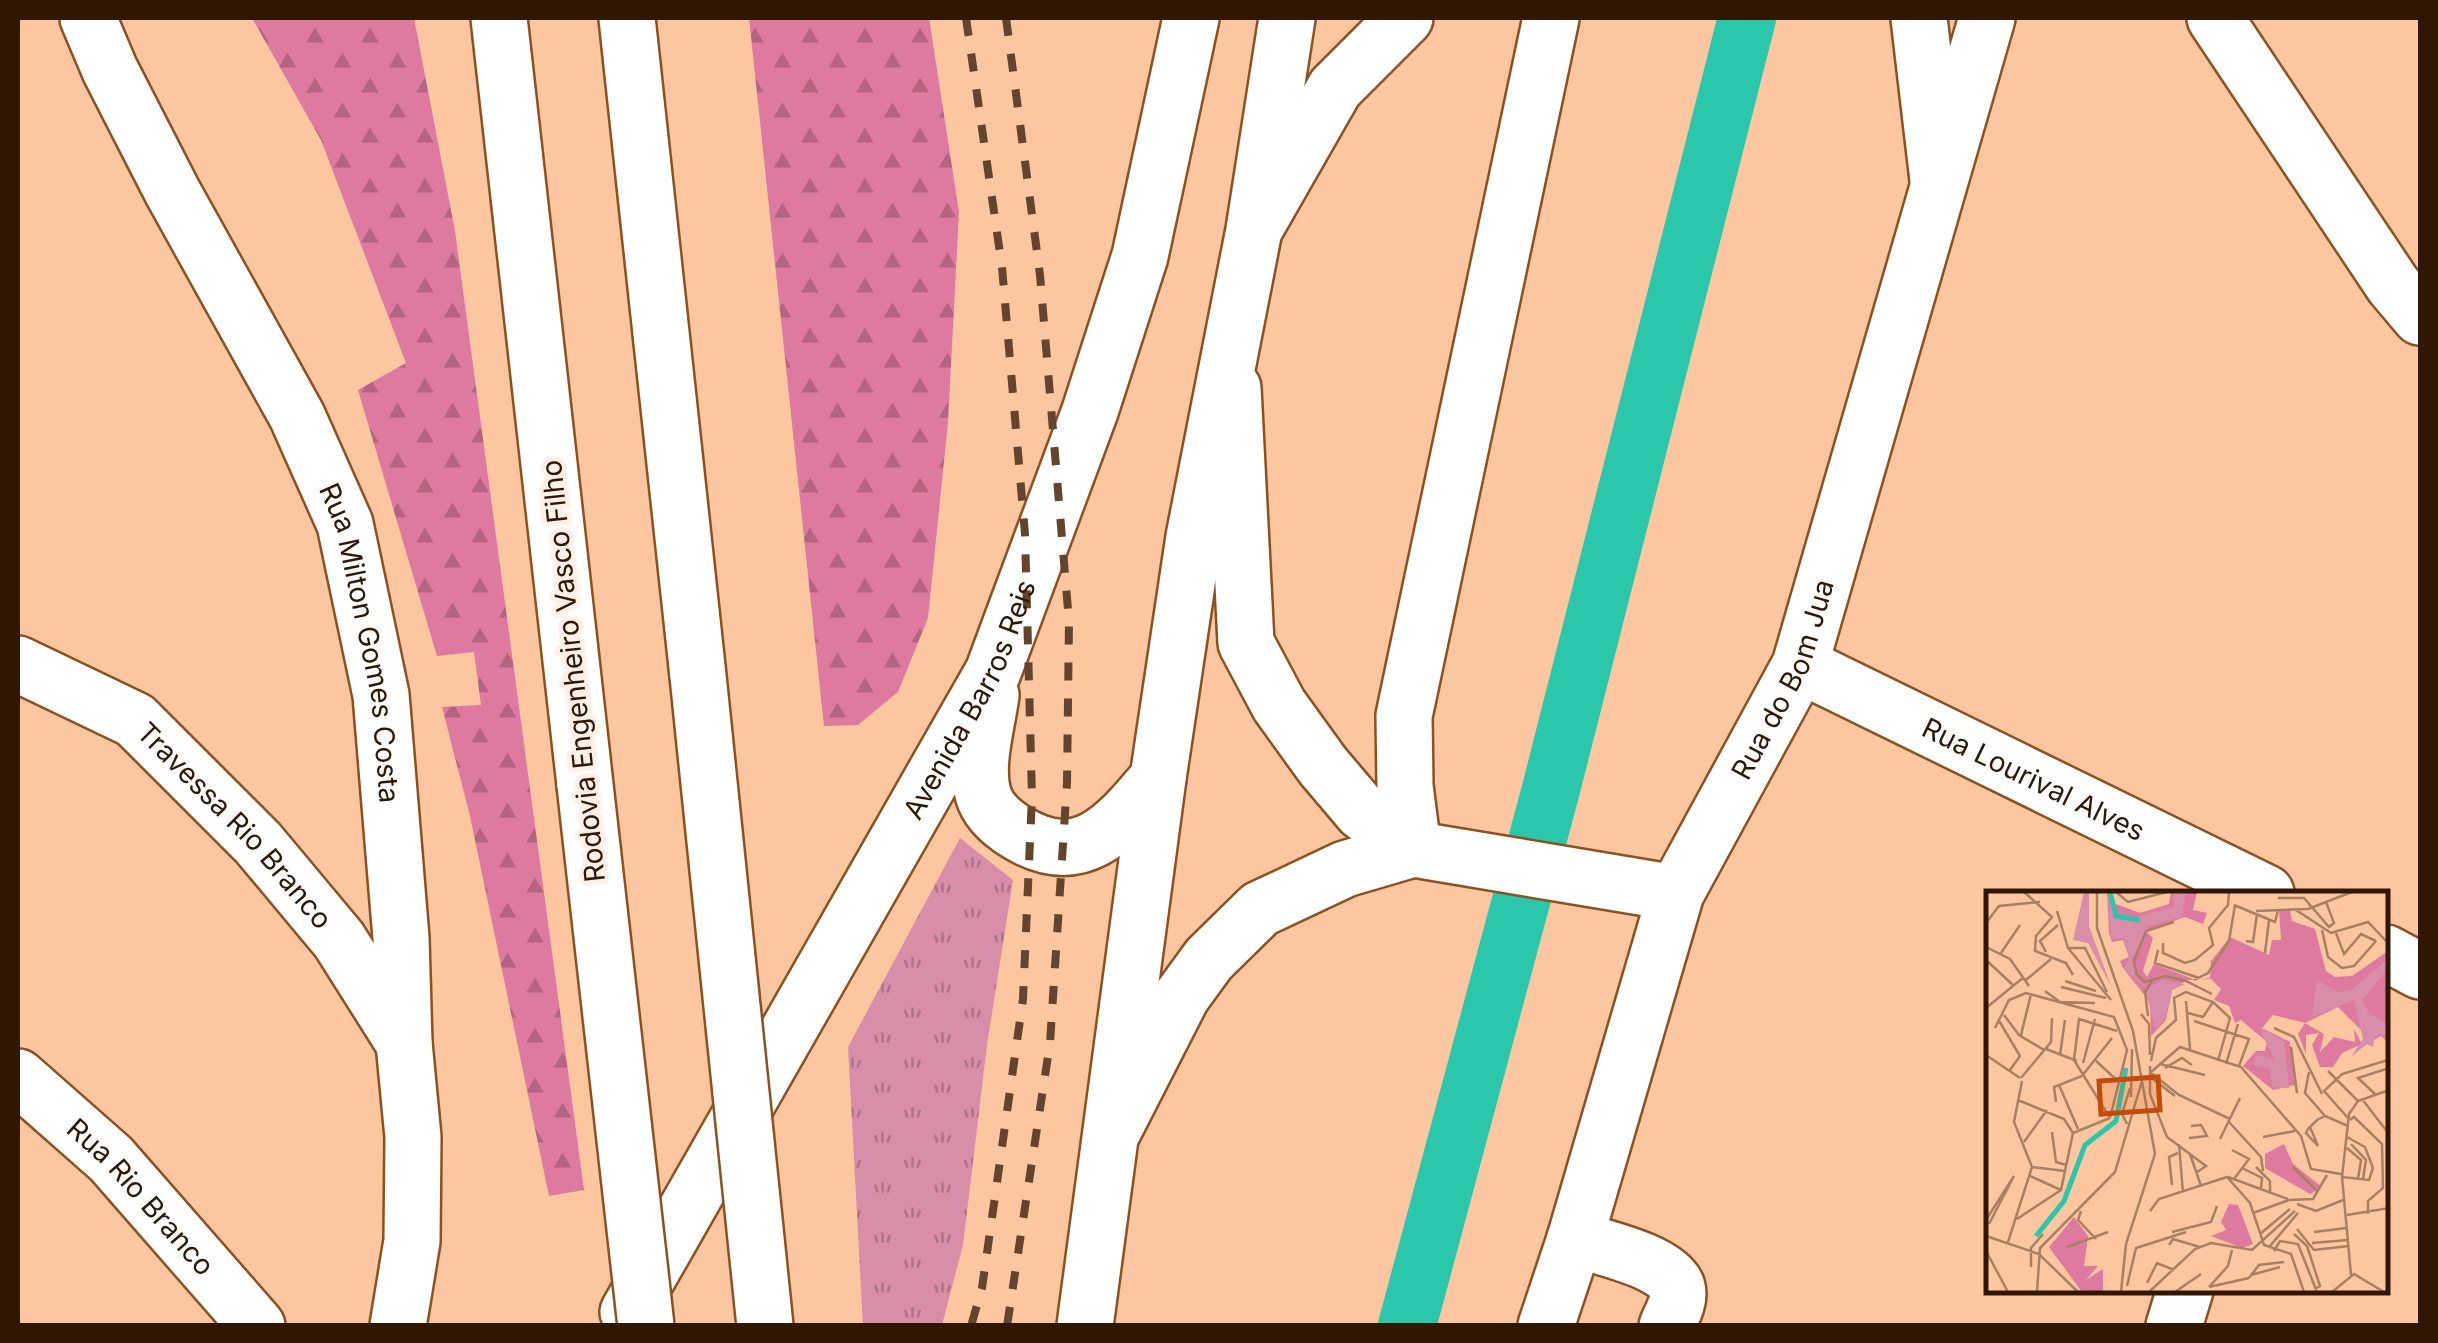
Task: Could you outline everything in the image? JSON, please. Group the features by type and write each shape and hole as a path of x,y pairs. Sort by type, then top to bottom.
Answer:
{"main road":[{"name":"Rua Milton Gomes Costa","path":"88,18 172,191 297,416 345,524 381,696 402,938 404,1043 412,1138 412,1241 398,1326"},
{"name":"Rodovia Engenheiro Vasco Filho","path":"499,18 646,1326"},
{"path":"627,18 765,1326"},
{"name":"Avenida Barros Reis","path":"621,1326 994,672 1090,411 1140,256 1190,18"},
{"path":"1086,1326 1158,778 1194,538 1254,230 1288,18"},
{"path":"1254,230 1335,88 1405,18"},
{"path":"1413,849 1405,786 1404,716 1550,18"},
{"path":"1920,18 1938,180"},
{"name":"Rua do Bom Jua","path":"1546,1326 1576,1239 1676,892 1800,666 1987,18"},
{"path":"2216,18 2393,285 2420,317"},
{"path":"1231,350 1246,643 1279,704 1323,766 1362,812 1413,849 1676,892"},
{"name":"Travessa Rio Branco","path":"18,664 134,720 281,871 339,940 404,1043"},
{"name":"Rua Lourival Alves","path":"1800,666 2262,891"},
{"path":"994,672 982,763 983,795 999,822 1051,847 1087,843 1110,832 1158,778"},
{"path":"1111,1134 1182,996 1209,959 1260,909 1345,870 1413,849"},
{"path":"2388,954 2420,971"},
{"name":"Rua Rio Branco","path":"18,1077 111,1159 257,1326"},
{"path":"1576,1239 1639,1259 1668,1275 1678,1290 1667,1326"},
{"path":"2174,1326 2185,1293"}],"green space":[{"path":"252,18 414,18 455,231 584,1190 549,1196 470,816 442,707 481,705 474,652 437,656 358,390 406,363 321,140"},
{"path":"749,18 929,18 959,212 948,422 928,618 898,692 858,725 824,726"},
{"path":"960,838 1013,880 987,1045 963,1245 942,1325 863,1325 848,1047"}],"waterway":[{"path":"1407,1326 1550,793 1747,18"}],"railway":[{"path":"966,18 1002,267 1025,534 1032,796 1023,999 982,1288 971,1326"},
{"path":"1006,18 1040,275 1069,622 1067,783 1050,1043 1007,1326"}]}
